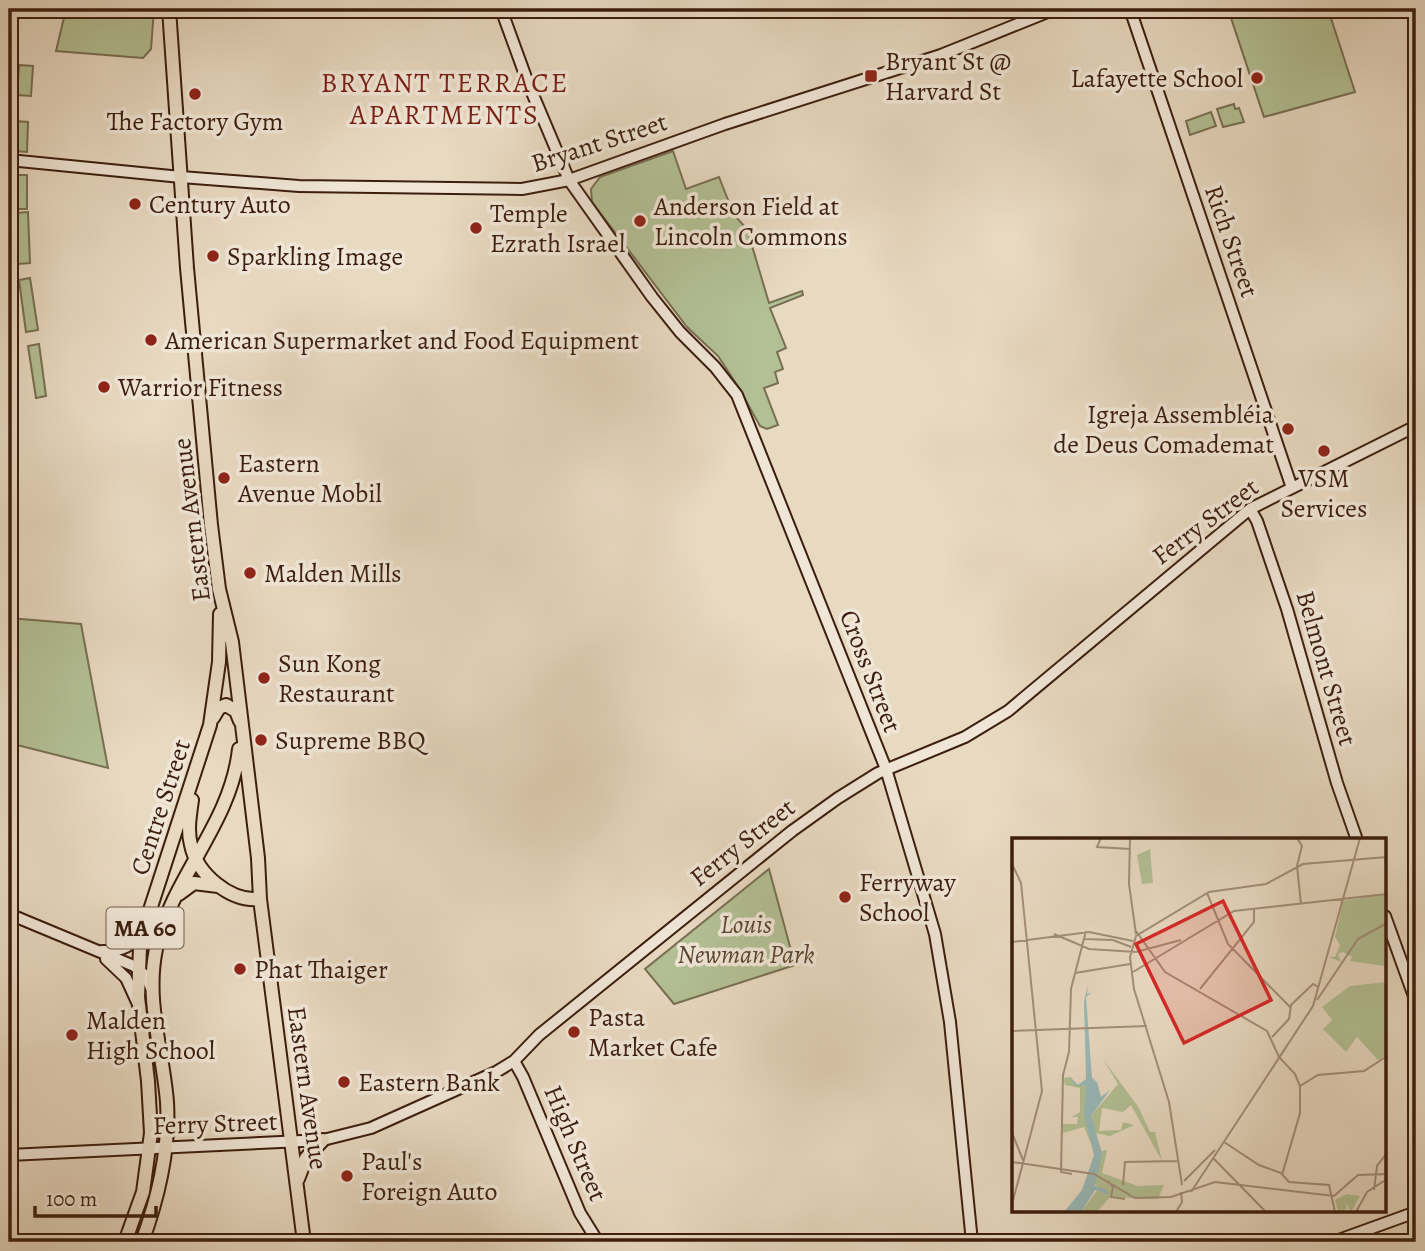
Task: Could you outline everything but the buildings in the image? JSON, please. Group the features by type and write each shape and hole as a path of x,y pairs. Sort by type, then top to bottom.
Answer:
{"main road":[{"name":"Eastern Avenue","path":"169,9 187,268 219,590 232,642 258,858 260,899 304,1242"},
{"name":"Cross Street","path":"501,9 528,83 569,180 652,297 680,332 715,367 737,396 886,769 934,934 944,983 953,1046 972,1242"},
{"name":"Bryant Street","path":"9,160 314,187 522,189 569,180 725,124 942,55 1055,9"},
{"name":"Rich Street","path":"1130,9 1292,488"},
{"name":"Ferry Street","path":"9,1154 323,1140 371,1128 496,1072 514,1061 539,1035 793,831 857,785 886,769 965,737 1008,711 1250,509 1416,426"},
{"name":"Belmont Street","path":"1250,509 1287,609 1337,783 1356,838"},
{"name":"Centre Street","path":"125,1242 143,1192 149,1149 150,1108 138,1004 138,969 146,922 210,724 219,662 219,590"},
{"path":"210,724 217,710 226,705 238,714 241,728"},
{"name":"Centre Street","path":"142,1242 156,1199 165,1147 167,1103 152,990 156,952 173,898 229,794 238,759 241,728"},
{"path":"193,781 190,843 196,858 218,886"},
{"path":"173,898 194,883 218,886 246,899 260,899"},
{"path":"9,914 138,969 148,980 152,990"},
{"path":"1386,919 1416,1002"},
{"path":"89,948 106,951 124,948 137,939 146,922"},
{"path":"89,948 106,958 121,972 138,1004"},
{"name":"High Street","path":"514,1061 576,1205 598,1242"},
{"path":"297,1182 306,1158 323,1140"},
{"path":"1333,1242 1416,1212"}],"green space":[{"path":"66,9 154,9 151,49 143,58 56,51"},
{"path":"1228,9 1328,9 1355,92 1264,117"},
{"path":"19,65 33,66 31,96 17,95"},
{"path":"1234,104 1235,109 1239,108 1244,122 1223,127 1217,109"},
{"path":"1211,112 1216,126 1190,135 1186,121"},
{"path":"15,121 28,122 27,152 13,151"},
{"path":"673,151 686,189 719,177 734,215 747,229 769,303 802,291 803,295 770,308 786,348 777,352 783,369 775,372 778,383 764,388 778,425 767,429 760,426 718,356 687,327 592,202 591,189 600,177"},
{"path":"16,175 27,175 27,209 15,209"},
{"path":"28,212 30,263 18,264 16,213"},
{"path":"30,278 38,330 26,332 19,280"},
{"path":"39,344 46,396 36,398 28,346"},
{"path":"9,618 81,624 108,768 9,743"},
{"name":"Louis Newman Park","path":"769,869 795,965 674,1004 645,969"}],"place":[{"name":"Bryant St @ Harvard St","path":"871,76"},
{"name":"Lafayette School","path":"1257,78"},
{"name":"The Factory Gym","path":"195,94"},
{"name":"Century Auto","path":"135,204"},
{"name":"Anderson Field at Lincoln Commons","path":"640,221"},
{"name":"Temple Ezrath Israel","path":"476,228"},
{"name":"Sparkling Image","path":"213,256"},
{"name":"American Supermarket and Food Equipment","path":"151,340"},
{"name":"Warrior Fitness","path":"104,387"},
{"name":"Igreja Assembléia de Deus Comademat","path":"1288,429"},
{"name":"VSM Services","path":"1324,451"},
{"name":"Eastern Avenue Mobil","path":"224,478"},
{"name":"Malden Mills","path":"250,573"},
{"name":"Sun Kong Restaurant","path":"264,678"},
{"name":"Supreme BBQ","path":"261,740"},
{"name":"Ferryway School","path":"845,897"},
{"name":"Phat Thaiger","path":"240,969"},
{"name":"Pasta Market Cafe","path":"574,1032"},
{"name":"Malden High School","path":"72,1035"},
{"name":"Eastern Bank","path":"344,1082"},
{"name":"Paul's Foreign Auto","path":"347,1176"}],"district":[{"name":"BRYANT TERRACE APARTMENTS","path":"445,98"}]}
